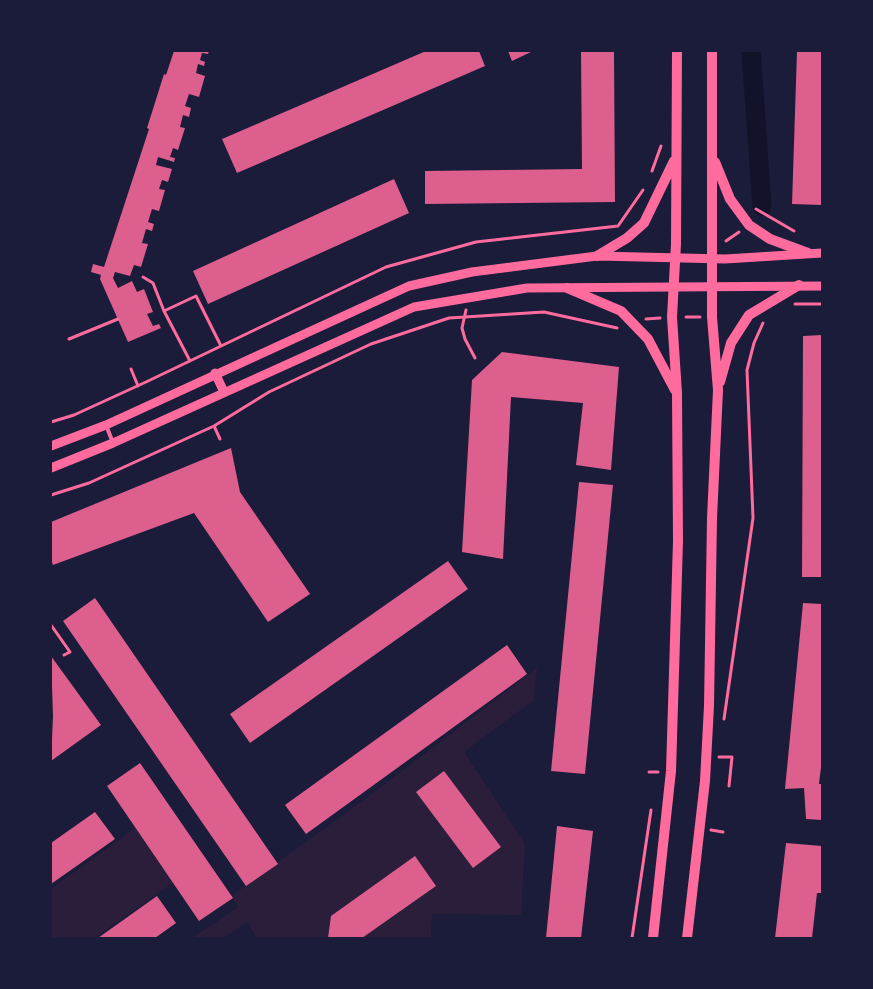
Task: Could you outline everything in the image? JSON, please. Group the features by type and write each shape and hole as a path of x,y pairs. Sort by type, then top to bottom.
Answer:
{"main road":[{"path":"653,938 671,771 678,541 676,393 672,318 675,258 678,51"},
{"path":"687,938 705,781 709,706 712,518 718,390 712,316 712,51"},
{"path":"712,156 730,199 749,225 770,239 808,253"},
{"path":"597,256 628,238 644,222 676,158"},
{"path":"718,390 731,343 749,314 799,285"},
{"path":"567,288 621,310 648,339 676,393"}],"street":[{"path":"51,446 106,425 215,373 409,286 472,272 597,256 712,259 822,253"},
{"path":"51,468 113,443 414,306 527,288 822,286"},
{"path":"215,373 224,392"}],"lane":[{"path":"106,425 113,443"}],"path":[{"path":"649,178 661,147 661,139"},
{"path":"51,422 74,415 138,386 386,267 476,242 618,226 634,205 646,184"},
{"path":"754,208 797,233"},
{"path":"143,277 153,283 164,311 190,361"},
{"path":"164,311 196,296 221,346"},
{"path":"472,296 463,317 464,339 475,358"},
{"path":"792,304 822,304"},
{"path":"51,495 89,483 214,426 269,392 371,344 449,318 544,312 623,329 636,319 712,316"},
{"path":"69,339 118,319"},
{"path":"724,723 753,518 747,370 754,343 764,319"},
{"path":"738,331 754,343"},
{"path":"131,368 138,386"},
{"path":"214,426 220,439"},
{"path":"51,625 70,652 64,655"},
{"path":"717,766 720,748"},
{"path":"718,756 732,757 729,786"},
{"path":"657,780 659,762"},
{"path":"632,938 652,805"}],"shaded area":[{"path":"537,668 534,700 464,752 525,844 521,915 432,914 431,938 257,938 247,922 224,938 192,938 238,907 231,896 365,799"},
{"path":"135,828 173,883 95,938 51,938 51,889"}],"building":[{"path":"174,51 209,51 208,54 202,53 200,60 205,62 204,66 198,64 196,73 205,76 199,97 189,94 185,106 191,108 189,117 183,115 180,127 185,128 178,150 173,148 170,157 175,158 174,162 158,157 156,165 172,169 168,182 162,180 159,189 165,190 159,211 152,209 148,222 154,224 152,231 146,229 142,243 148,244 141,267 134,265 130,276 115,272 113,278 118,288 132,281 137,292 144,289 153,312 147,314 153,326 159,324 161,328 128,342 100,279 101,275 91,272 93,264 104,267 149,129 147,128 164,74 166,75"},
{"path":"426,51 479,51 485,66 237,173 222,139"},
{"path":"508,51 533,51 512,61"},
{"path":"581,51 614,51 615,202 425,204 425,171 582,169"},
{"path":"797,51 822,51 822,205 792,204"},
{"path":"394,179 409,213 208,304 193,271"},
{"path":"822,335 822,577 802,577 803,336"},
{"path":"502,352 619,367 611,470 576,465 583,403 511,397 503,559 462,552 472,380"},
{"path":"231,448 240,492 310,594 268,622 194,513 53,565 51,560 51,522"},
{"path":"579,482 613,485 585,774 551,771"},
{"path":"448,561 468,589 250,743 230,714"},
{"path":"95,598 278,864 246,886 63,621"},
{"path":"803,603 822,604 822,759 819,784 822,784 822,820 806,819 804,788 785,789"},
{"path":"507,645 527,674 306,834 285,805"},
{"path":"51,656 101,725 51,761 53,716"},
{"path":"140,763 233,898 199,921 107,786"},
{"path":"444,771 501,847 473,868 416,792"},
{"path":"95,812 115,839 51,884 51,843"},
{"path":"557,826 593,831 581,938 546,938"},
{"path":"786,843 822,846 822,893 817,893 812,938 775,938"},
{"path":"415,856 436,886 362,938 328,938 331,916"},
{"path":"157,896 176,923 155,938 98,938"}],"waterway":[{"path":"751,51 762,206"}]}
